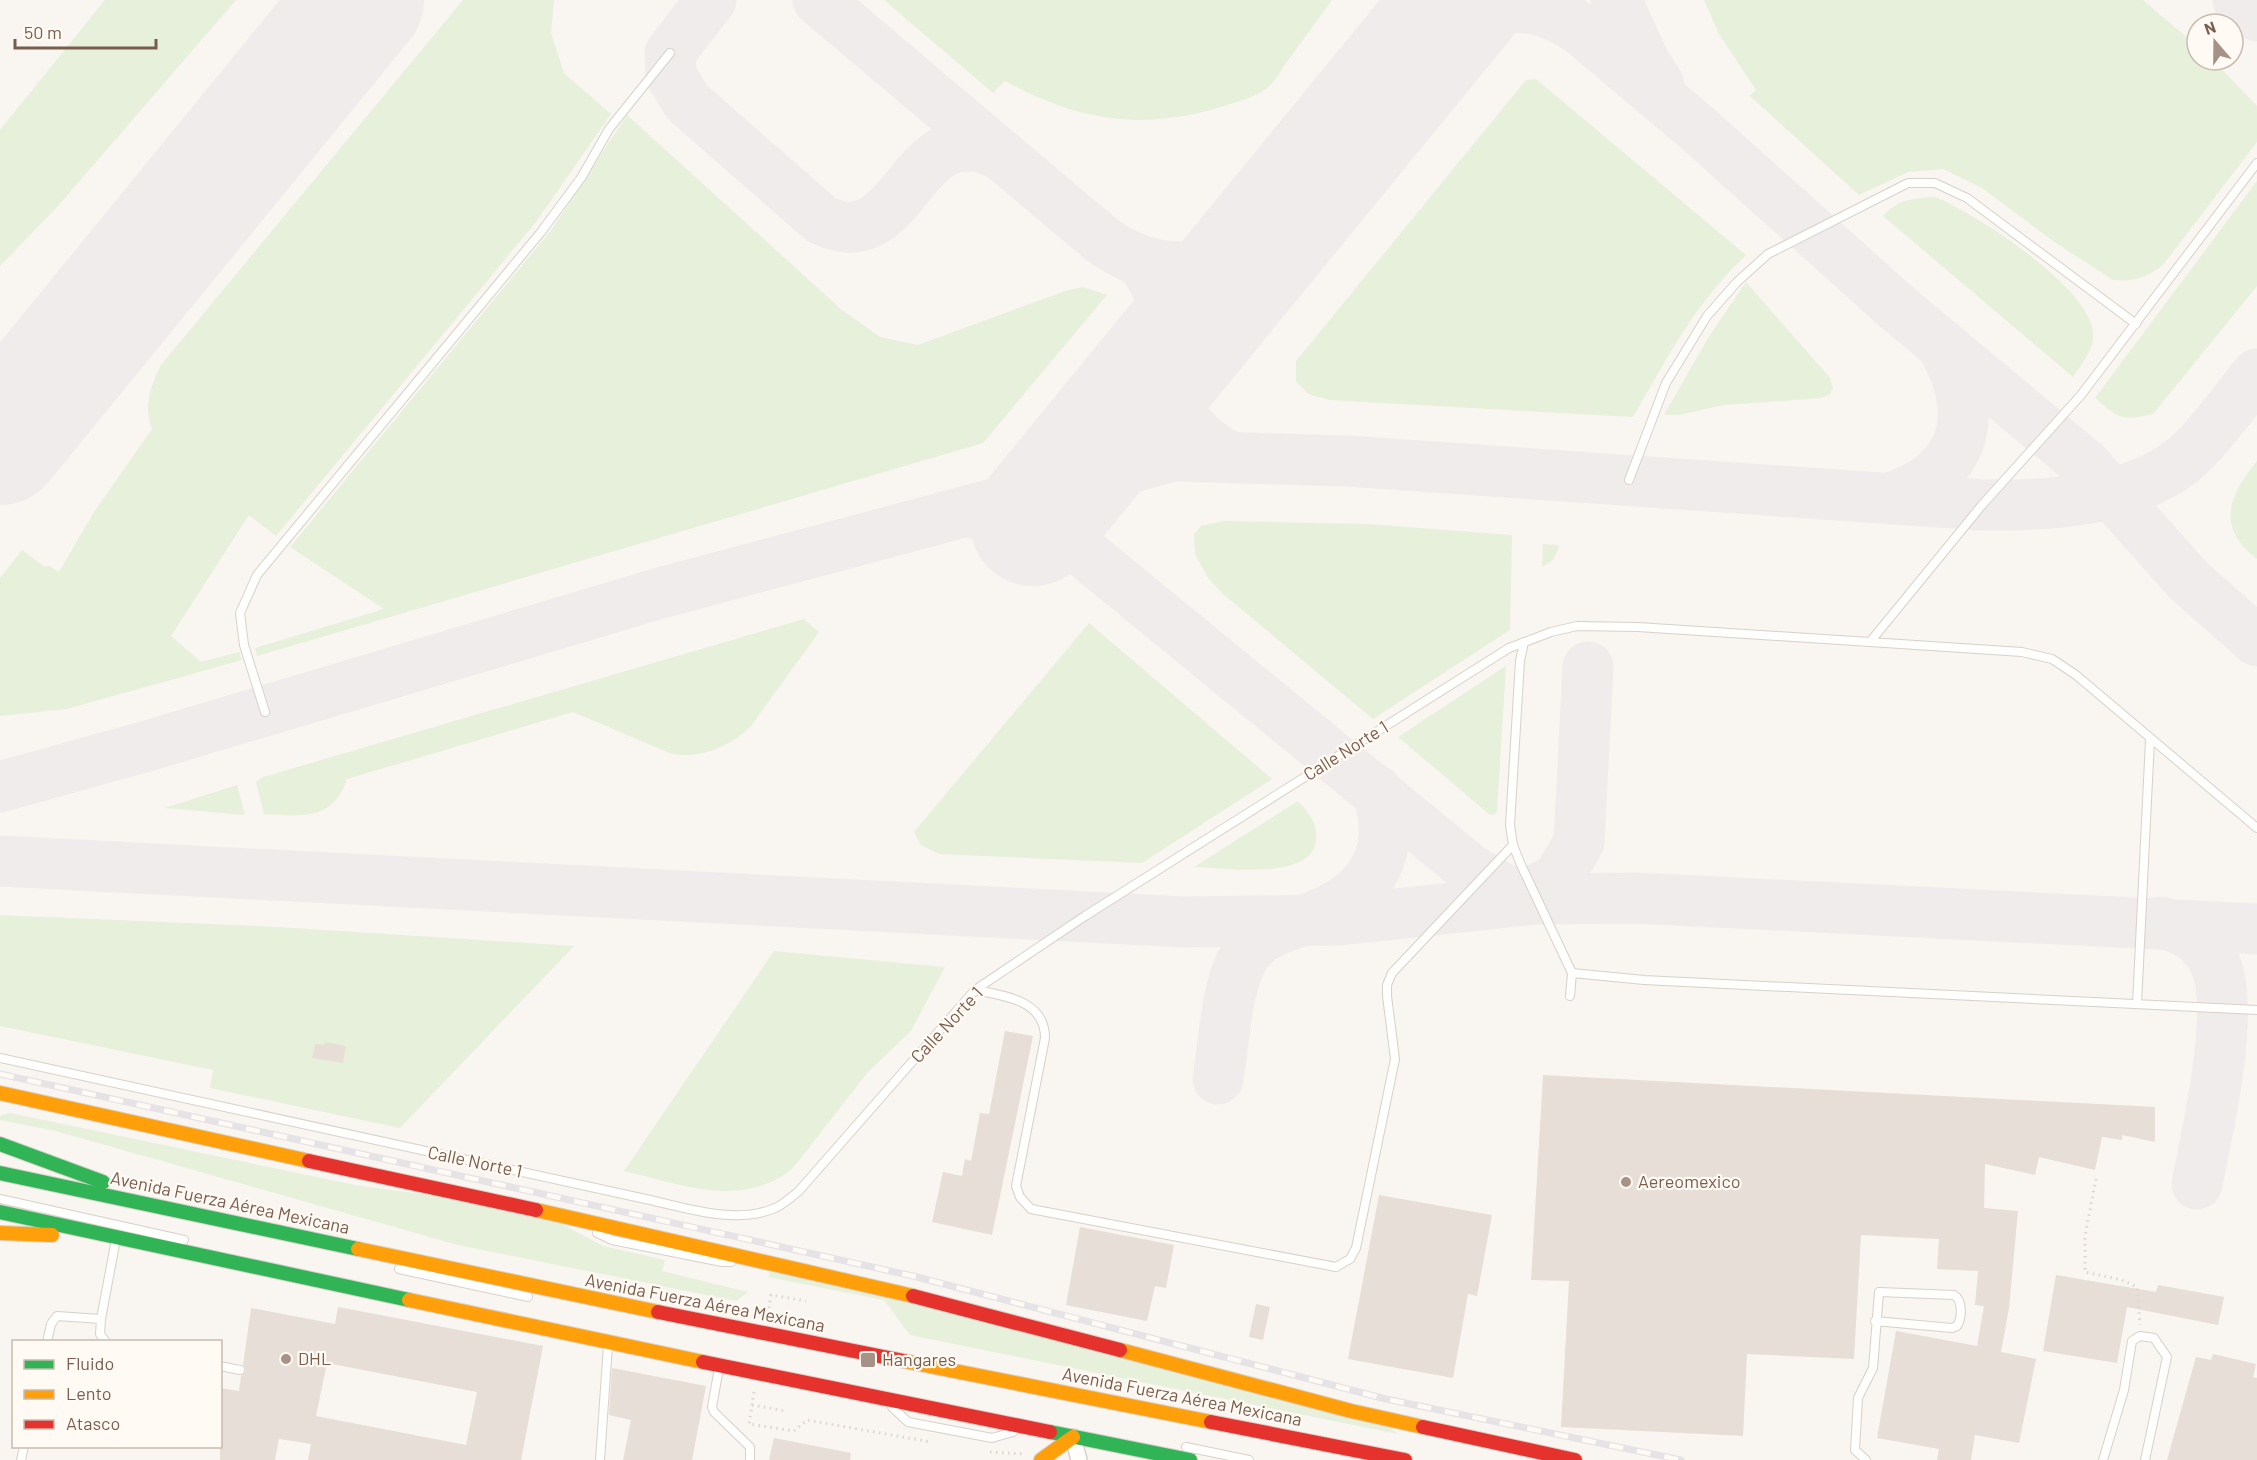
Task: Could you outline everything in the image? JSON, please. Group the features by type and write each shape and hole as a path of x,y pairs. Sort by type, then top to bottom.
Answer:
{"main road":[{"path":"0,1093 763,1260 906,1294 1351,1411 1575,1460"},
{"path":"0,1144 122,1189 217,1219"},
{"name":"Avenida Fuerza Aérea Mexicana","path":"0,1173 765,1333 1405,1460"},
{"path":"0,1212 608,1343 1190,1460"},
{"path":"0,1233 117,1238"},
{"path":"1041,1460 1073,1437"}],"street":[{"path":"1073,1437 1079,1460"}],"lane":[{"path":"265,712 244,645 240,613 257,575 541,232 581,178 609,129 670,53"},
{"path":"1870,642 1982,505 2081,395 2257,163"},
{"path":"1629,480 1666,383 1707,316 1737,282 1768,254 1908,183 1935,183 1967,198 2136,324"},
{"name":"Calle Norte 1","path":"0,1058 711,1212 746,1214 776,1208 798,1192 975,990 1105,903 1499,654 1524,642 1577,626 2022,652 2052,659 2076,675 2150,740 2257,828"},
{"path":"1524,642 1520,661 1510,825 1513,845 1572,973 1570,996"},
{"path":"2137,1004 2150,740"},
{"path":"975,990 1029,1005 1038,1012 1044,1024 1045,1038 1016,1186 1020,1197 1030,1209 1336,1267 1350,1259 1356,1248 1395,1059 1387,996 1392,973 1513,845"},
{"path":"1572,973 1644,980 2257,1010"},
{"path":"0,1181 316,1250"},
{"path":"0,1199 195,1242"},
{"path":"104,1340 101,1338 100,1319 117,1238"},
{"path":"283,1263 653,1342"},
{"path":"394,1268 532,1298"},
{"path":"1866,1460 1855,1450 1858,1398 1873,1368 1875,1322 1878,1296 1883,1291 1954,1295 1960,1302 1960,1321 1952,1328 1875,1322"},
{"path":"47,1340 51,1324 57,1316 100,1319"},
{"path":"2103,1460 2124,1390 2132,1341 2140,1336 2154,1338 2167,1357 2145,1460"},
{"path":"600,1460 608,1343"},
{"path":"222,1366 240,1370"},
{"path":"719,1366 712,1407 714,1412 750,1447 750,1460"},
{"path":"1178,1446 1249,1460"}],"path":[{"path":"2096,1179 2085,1236 2085,1272 2122,1280 2137,1287 2140,1336"},
{"path":"765,1333 771,1295 806,1302"},
{"path":"786,1411 752,1405 749,1424 794,1431 807,1420 937,1443"},
{"path":"984,1451 1007,1455 1054,1451"}],"green space":[{"path":"105,0 236,0 57,207 0,266 0,130"},
{"path":"463,0 554,0 551,33 564,73 611,114 536,222 276,536 249,515 171,636 201,662 239,652 242,660 67,709 0,716 0,578 22,550 45,567 48,565 59,572 94,512 152,429 148,413 149,396 161,365"},
{"path":"884,0 1332,0 1274,81 1262,91 1221,107 1191,114 1163,119 1136,120 1084,113 1032,95 1005,81 993,93"},
{"path":"1704,0 2143,0 2185,36 2185,72 2224,72 2257,106 2257,142 2163,265 2140,278 2113,280 2053,241 1982,188 1943,169 1908,172 1859,195 1750,96 1756,90 1719,34"},
{"path":"1536,79 1746,255 1728,273 1697,312 1633,417 1329,400 1308,394 1296,381 1296,361 1526,80"},
{"path":"627,115 842,310 880,337 918,345 1065,291 1083,287 1107,295 983,443 257,656 255,648 384,609 290,547 552,229"},
{"path":"2257,181 2257,286 2153,414 2127,418 2116,414 2095,398"},
{"path":"1936,197 2002,235 2051,273 2072,294 2086,313 2093,332 2090,350 2073,377 1883,216 1901,203"},
{"path":"1746,282 1830,378 1833,388 1830,394 1822,398 1724,405 1679,415 1664,415 1708,338"},
{"path":"2257,461 2257,559 2235,535 2231,523 2231,511 2239,486"},
{"path":"1223,521 1367,524 1512,535 1510,630 1373,719 1223,594 1208,578 1195,554 1194,535 1201,526"},
{"path":"1543,544 1559,547 1553,560 1542,567"},
{"path":"804,619 819,632 751,726 734,740 704,753 672,754 573,712 347,779 341,793 333,802 325,809 314,813 264,814 256,782 263,777"},
{"path":"1089,623 1272,779 1142,863 939,854 921,845 914,832"},
{"path":"1506,666 1497,811 1494,815 1489,814 1398,737"},
{"path":"237,785 245,815 165,808"},
{"path":"1298,801 1315,826 1315,845 1308,856 1280,868 1262,870 1194,867"},
{"path":"0,915 278,927 574,946 400,1128 210,1088 213,1070 0,1026"},
{"path":"774,951 945,967 911,1031 868,1072 793,1168 774,1181 753,1188 732,1191 711,1190 624,1171"},
{"path":"10,1113 355,1185 480,1202 549,1217 603,1246 665,1260 662,1271 748,1292 736,1301 458,1245 56,1131 0,1120 0,1116"},
{"path":"774,1266 1383,1422 1398,1434 910,1335 884,1300 768,1277"}],"building":[{"path":"1005,1031 1033,1036 992,1235 932,1222 943,1172 962,1176 965,1159 971,1161 980,1113 989,1114"},
{"path":"325,1042 346,1046 343,1063 312,1058 315,1044 324,1045"},
{"path":"1543,1075 2155,1107 2155,1142 2122,1135 2122,1140 2102,1137 2095,1170 2039,1157 2035,1175 1985,1164 1984,1208 2018,1211 2009,1308 2001,1352 2036,1359 2019,1443 1975,1435 1971,1460 1937,1460 1939,1449 1877,1438 1896,1331 1977,1346 1984,1306 1975,1305 1978,1271 1937,1269 1939,1239 1861,1235 1854,1359 1747,1354 1743,1436 1561,1427 1569,1281 1531,1280"},
{"path":"1379,1195 1492,1215 1477,1296 1468,1294 1453,1378 1348,1359"},
{"path":"1080,1227 1174,1245 1166,1288 1155,1286 1147,1321 1066,1305"},
{"path":"2056,1275 2156,1292 2158,1285 2224,1297 2218,1325 2127,1307 2117,1363 2043,1351"},
{"path":"1256,1304 1270,1307 1263,1340 1249,1337"},
{"path":"338,1307 543,1346 521,1460 308,1460 311,1444 279,1439 275,1460 220,1460 222,1388 239,1391 241,1376 246,1371 243,1365 251,1308 335,1324","holes":["327,1363 477,1392 466,1445 316,1416"]},
{"path":"2213,1354 2256,1364 2253,1377 2257,1378 2257,1460 2167,1460 2196,1357 2211,1360"},
{"path":"612,1368 706,1386 692,1460 623,1460 631,1420 609,1415"},
{"path":"774,1438 851,1453 850,1460 769,1460"}],"taxiway":[{"path":"711,0 670,53 671,75 687,102 822,220 851,227 874,220 893,204 927,164 947,150 972,146 1004,157"},
{"path":"818,0 1102,240 1127,255 1151,264 1175,267 1198,265 1221,258 1243,247 1286,214"},
{"path":"1545,0 1697,128 1900,310 2085,464 2189,581 2257,641"},
{"path":"1616,0 1645,63 1659,85"},
{"path":"2238,0 2257,16"},
{"path":"1396,79 1442,32 1474,15 1498,9 1534,9 1551,14 1576,27"},
{"path":"1038,483 1072,459 1092,441 1132,400 1160,361 1166,345 1166,312 1159,292 1142,263"},
{"path":"1202,316 1184,357 1179,376 1178,394 1182,411 1191,426 1206,441 1228,456"},
{"path":"1893,497 1919,486 1938,471 1952,455 1960,436 1963,415 1961,392 1953,368 1941,344"},
{"path":"0,787 147,746 657,594 1173,456 1348,461 1982,505 2062,502 2118,492 2168,471 2198,446 2257,374"},
{"path":"0,412 21,405 46,386"},
{"path":"979,515 1005,517 1029,523 1076,546 1470,869 1505,890 1535,896"},
{"path":"1533,892 1558,878 1579,842 1588,667"},
{"path":"1218,1079 1230,995 1241,963 1248,951 1270,933 1335,907 1366,882 1376,867 1382,850 1384,831 1382,811 1376,790"},
{"path":"0,861 1185,922 1339,920 1537,899 1636,898 2257,929"},
{"path":"2160,922 2185,931 2204,946 2214,961 2220,982 2222,1008 2218,1070 2197,1184"}],"runway":[{"path":"0,442 361,0"},
{"path":"1033,523 1461,0"}],"railway":[{"path":"0,1074 913,1276 1386,1399 1681,1460"}],"traffic: fast":[{"path":"0,1144 103,1182"},
{"path":"0,1173 358,1249"},
{"path":"0,1212 409,1300"},
{"path":"1050,1432 1190,1460"}],"traffic: slow":[{"path":"0,1093 309,1161"},
{"path":"536,1210 913,1296"},
{"path":"0,1233 52,1235"},
{"path":"358,1249 658,1312"},
{"path":"409,1300 703,1362"},
{"path":"1120,1350 1351,1411 1423,1427"},
{"path":"904,1361 1211,1422"},
{"path":"1041,1460 1073,1437"}],"traffic: jam":[{"path":"309,1161 536,1210"},
{"path":"913,1296 1120,1350"},
{"path":"658,1312 904,1361"},
{"path":"703,1362 1050,1432"},
{"path":"1211,1422 1405,1460"},
{"path":"1423,1427 1575,1460"}],"place":[{"name":"Aereomexico","path":"1626,1182"},
{"name":"DHL","path":"286,1359"},
{"name":"Hangares","path":"868,1360"}]}
